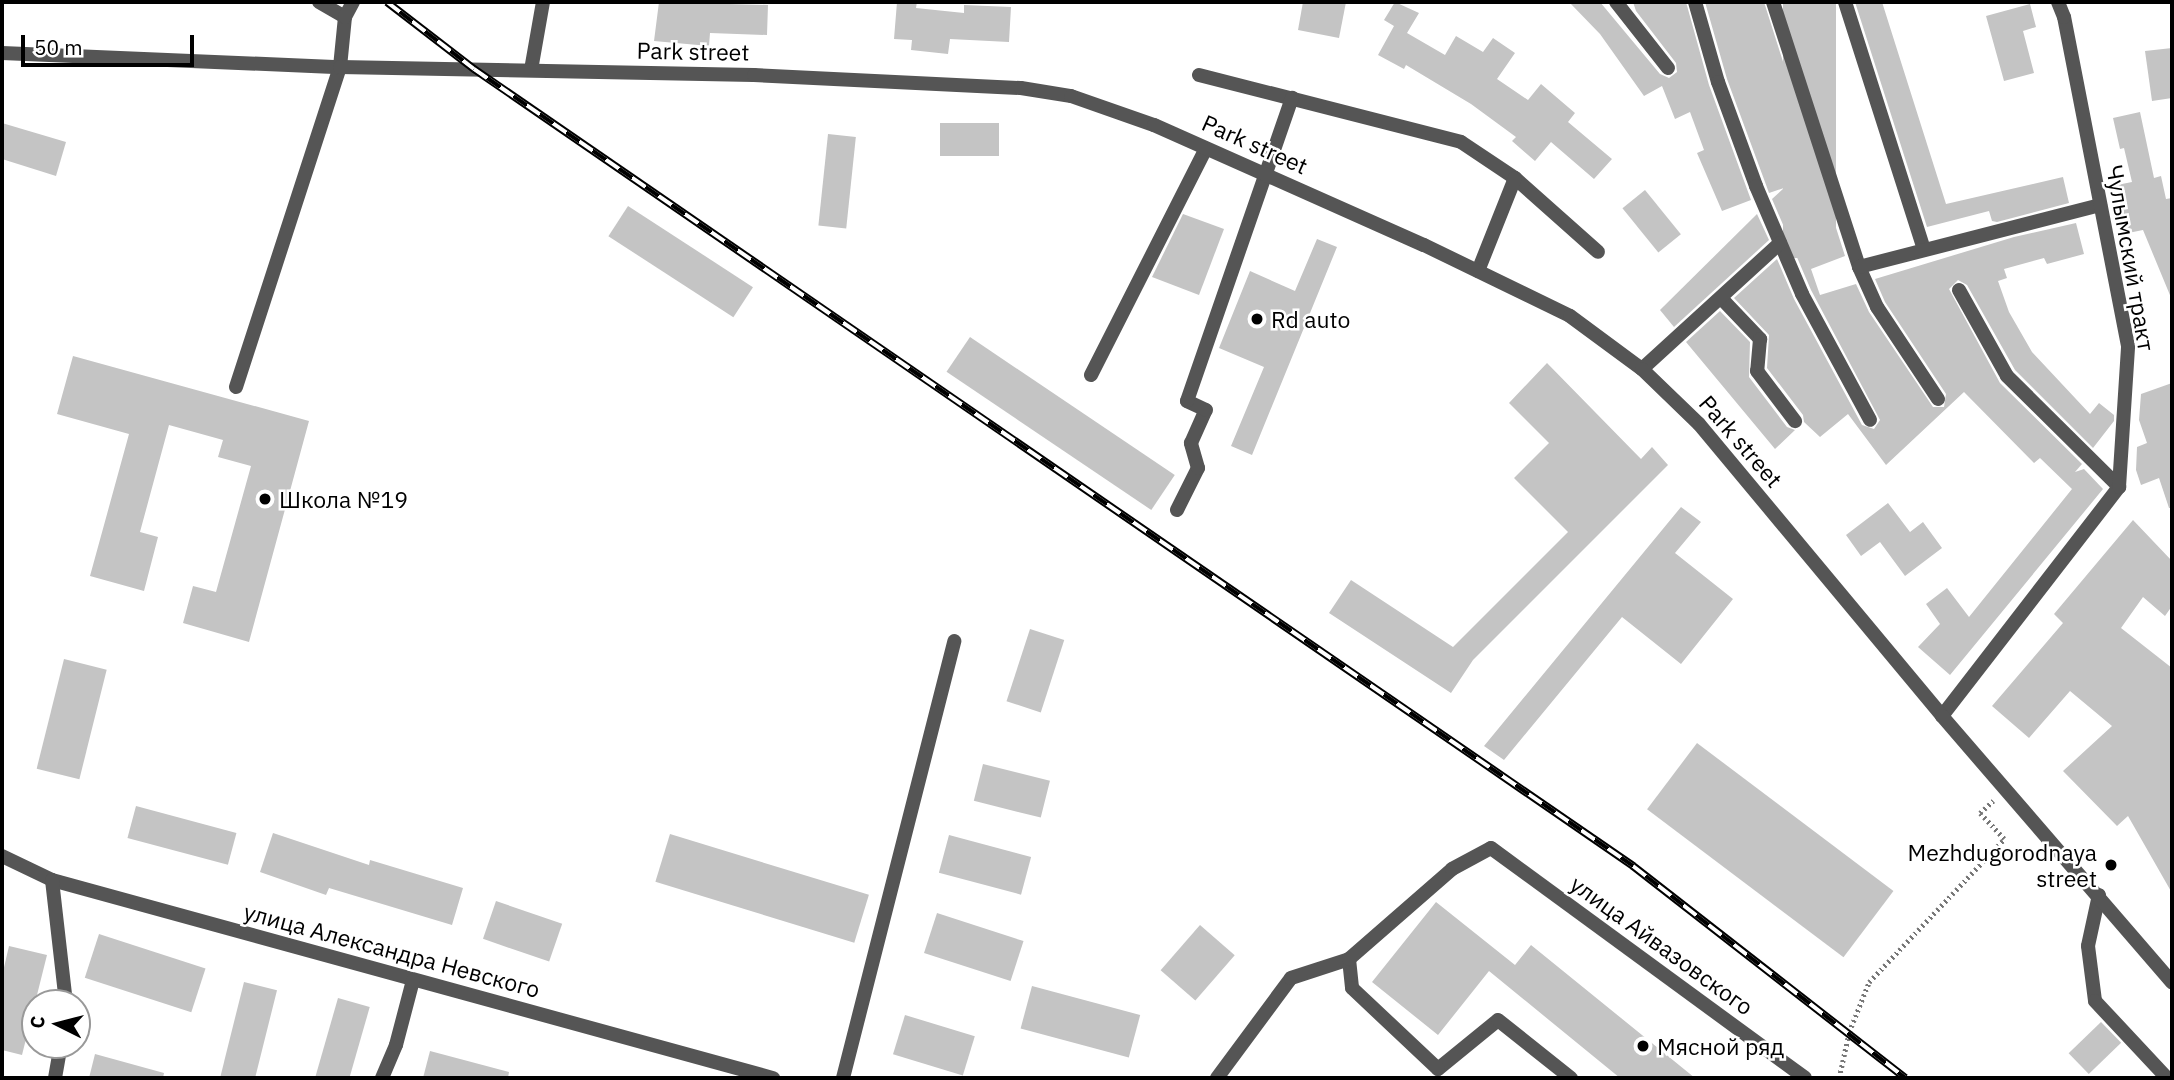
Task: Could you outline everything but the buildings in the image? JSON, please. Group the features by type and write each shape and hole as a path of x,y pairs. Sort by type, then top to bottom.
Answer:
{"street":[{"path":"319,2 345,17"},
{"path":"236,387 340,67 345,17 353,2"},
{"path":"531,70 543,2"},
{"path":"1616,2 1668,68"},
{"path":"1695,2 1718,82 1756,186 1802,294 1870,420"},
{"path":"1773,2 1859,267 1877,307 1938,399"},
{"path":"1845,2 1924,250"},
{"name":"Чулымский тракт","path":"2059,2 2127,346 2119,486"},
{"name":"Park street","path":"2,53 340,67 754,75 1021,88 1072,96 1154,125 1478,271 1570,316 1642,369 1699,424 1942,716 2172,982"},
{"path":"1199,75 1461,142 1515,178 1598,253"},
{"path":"1177,510 1198,468 1191,443 1206,410 1187,401 1292,98"},
{"path":"1091,375 1206,148"},
{"path":"1478,271 1515,178"},
{"path":"1859,267 2100,205"},
{"path":"1642,369 1780,243"},
{"path":"1942,716 2119,486 2007,376 1959,290"},
{"path":"1721,298 1760,339 1755,365 1757,371 1795,421"},
{"path":"843,1078 954,641"},
{"name":"улица Айвазовского","path":"1349,959 1452,869 1491,848 1805,1078"},
{"name":"улица Александра Невского","path":"2,856 52,880 773,1078"},
{"path":"52,880 64,989"},
{"path":"2098,895 2088,946 2095,1001 2167,1078"},
{"path":"1217,1078 1291,978 1349,959 1352,988 1438,1069 1498,1020 1571,1078"},
{"path":"382,1078 396,1045 413,979"},
{"path":"55,1078 58,1059"}],"path":[{"path":"1839,1078 1849,1032 1869,982 2004,839 1980,813 1993,801"}],"railway":[{"path":"387,2 474,69 1633,866 1905,1078"}],"place":[{"name":"Rd auto","path":"1257,319"},
{"name":"Школа №19","path":"265,499"},
{"name":"Mezhdugorodnaya street","path":"2111,865"},
{"name":"Мясной ряд","path":"1643,1046"}]}
